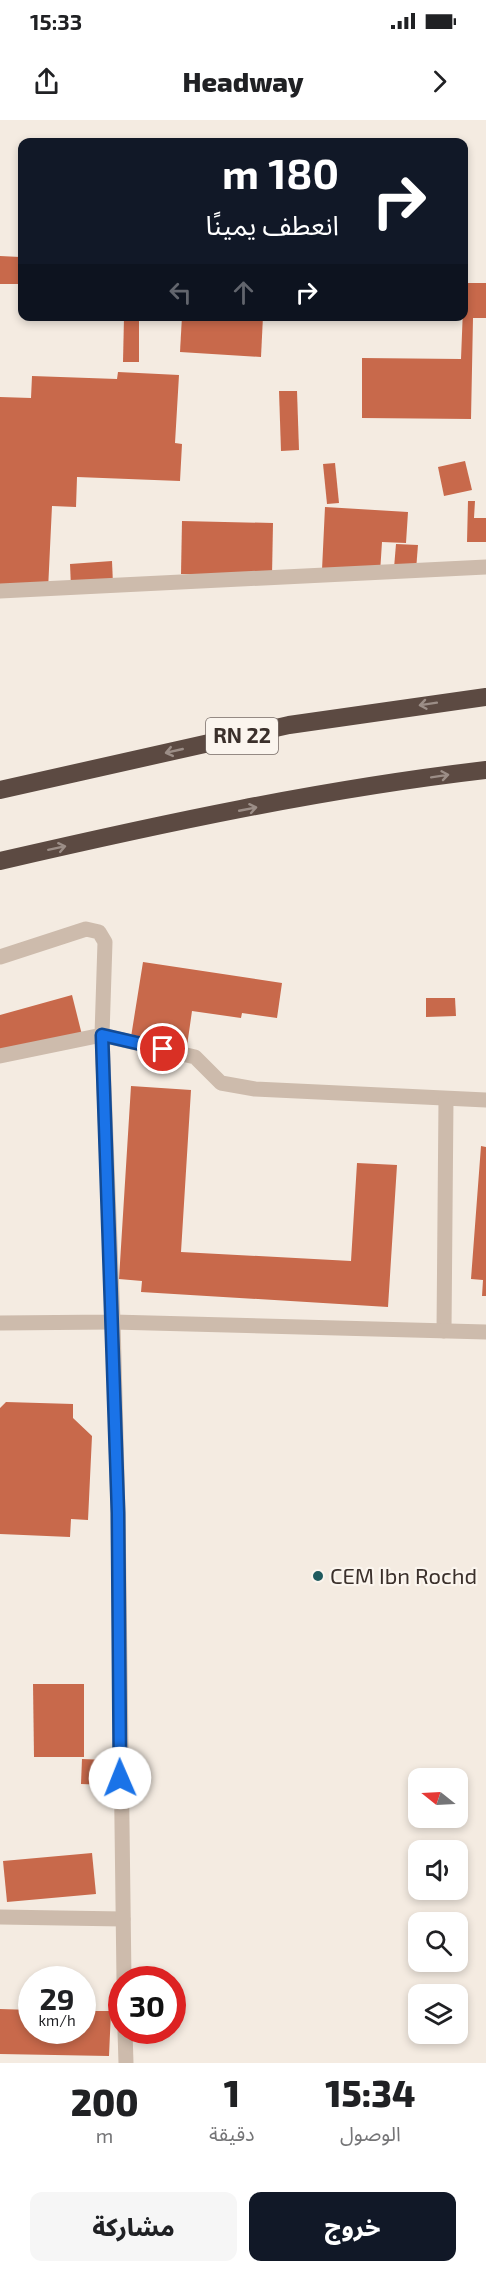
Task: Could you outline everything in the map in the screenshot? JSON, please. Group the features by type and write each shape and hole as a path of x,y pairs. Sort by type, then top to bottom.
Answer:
{"highway":[{"name":"RN 22","path":"0,790 289,725 486,697"},
{"path":"0,861 179,822 330,793 486,770"}],"street":[{"path":"0,591 486,567"},
{"path":"0,957 86,929 99,932 105,942 102,1035 118,1513 124,1966"},
{"path":"0,1056 102,1035 195,1057 221,1083 255,1089 486,1100"},
{"path":"444,1331 446,1099"},
{"path":"0,1323 113,1322 486,1332"},
{"path":"0,1917 123,1919"},
{"path":"125,2044 126,2063"}],"building":[{"path":"0,256 18,257 18,284 0,284"},
{"path":"468,283 486,283 486,318 473,318 471,419 362,418 362,358 461,359 462,321 468,321"},
{"path":"124,321 139,321 139,362 123,362"},
{"path":"182,321 263,321 261,357 180,352"},
{"path":"118,372 179,375 175,443 182,444 180,481 77,477 76,507 52,506 48,590 0,588 0,397 31,398 32,376 117,379"},
{"path":"279,391 297,391 299,450 281,451"},
{"path":"465,461 472,490 444,496 438,467"},
{"path":"335,463 339,503 327,504 323,464"},
{"path":"468,501 475,501 474,518 486,518 486,542 467,542"},
{"path":"325,507 408,512 406,543 382,542 380,573 322,570"},
{"path":"182,521 273,523 272,576 181,574"},
{"path":"396,544 418,545 416,570 394,568"},
{"path":"112,561 113,584 71,587 70,564"},
{"path":"143,962 282,983 277,1018 242,1013 241,1018 192,1011 187,1046 131,1037"},
{"path":"72,995 83,1039 0,1062 0,1015"},
{"path":"426,998 455,998 456,1016 426,1017"},
{"path":"131,1086 191,1090 181,1252 351,1261 357,1163 397,1165 388,1307 141,1292 142,1281 119,1279"},
{"path":"481,1146 486,1147 486,1296 482,1296 483,1280 471,1279"},
{"path":"6,1402 73,1404 73,1418 92,1436 88,1520 71,1519 70,1537 0,1534 0,1408"},
{"path":"33,1684 84,1684 84,1757 34,1757"},
{"path":"82,1759 107,1760 106,1785 81,1784"},
{"path":"92,1853 96,1894 7,1902 3,1861"},
{"path":"0,2009 18,2010 18,2044 96,2044 96,2011 108,2011 109,2056 0,2054"}],"place":[{"name":"CEM Ibn Rochd","path":"318,1576"}],"route":[{"path":"120,1778 118,1513 102,1035 163,1049"}]}
